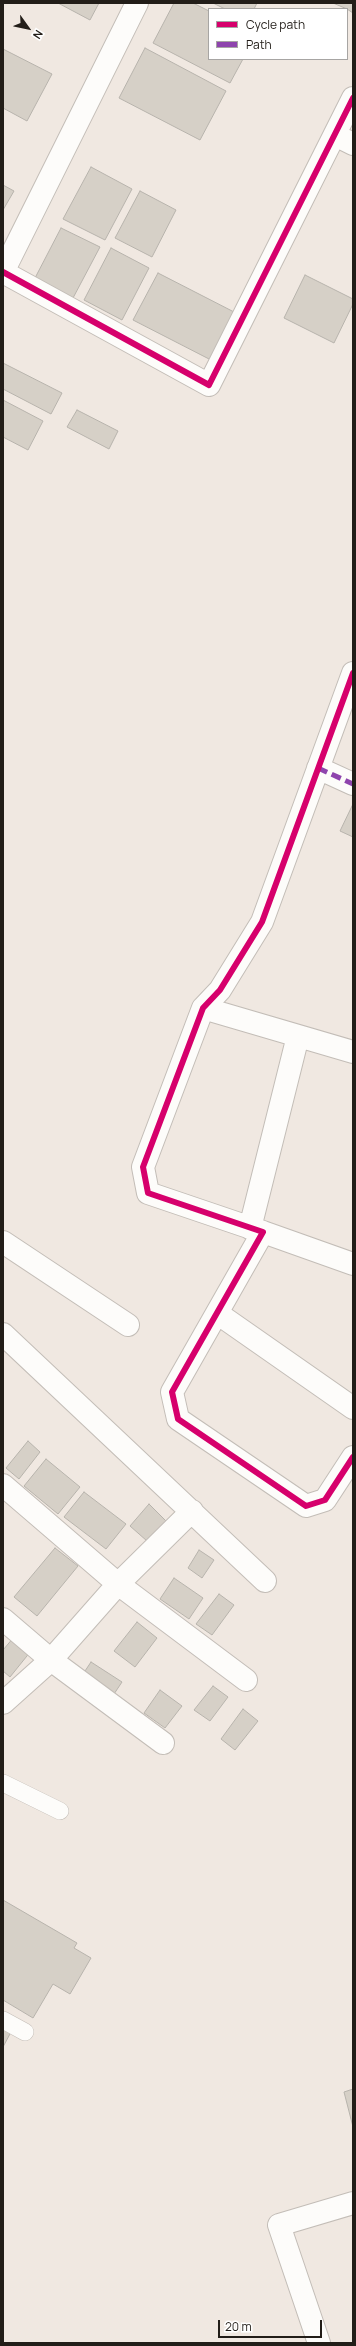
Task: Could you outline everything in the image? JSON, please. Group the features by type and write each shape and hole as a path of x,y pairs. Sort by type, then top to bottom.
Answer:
{"street":[{"path":"137,3 3,272 209,385 344,139 353,98"},
{"path":"353,673 349,699 318,768 262,922 220,990 203,1008 143,1167 148,1193 353,1264"},
{"path":"318,768 353,784"},
{"path":"203,1008 353,1052"},
{"path":"298,1036 257,1230 217,1313 172,1392 178,1419 306,1506 325,1500 353,1457"},
{"path":"3,1242 128,1325"},
{"path":"217,1313 353,1408"},
{"path":"3,1334 265,1581"},
{"path":"3,1485 118,1584 246,1680"},
{"path":"3,1703 51,1660 118,1584 192,1511"},
{"path":"3,1619 51,1660 163,1744"},
{"path":"319,2343 279,2225 353,2203"}],"lane":[{"path":"3,1783 60,1811"},
{"path":"3,2020 25,2032"}],"building":[{"path":"58,3 99,3 90,20"},
{"path":"174,3 193,3 208,10 208,60 242,60 230,83 153,43"},
{"path":"213,3 257,3 254,8 223,8"},
{"path":"333,3 353,3 353,13 348,8"},
{"path":"145,48 226,91 200,140 119,98"},
{"path":"3,49 52,74 27,121 3,108"},
{"path":"91,167 132,189 105,240 63,219"},
{"path":"3,185 14,191 3,210"},
{"path":"140,191 176,210 152,257 115,238"},
{"path":"61,228 100,247 73,298 35,278"},
{"path":"111,248 149,268 122,320 84,300"},
{"path":"158,273 236,313 211,360 133,320"},
{"path":"305,275 353,299 353,304 334,343 284,318"},
{"path":"3,363 62,393 51,414 3,389"},
{"path":"3,400 43,421 28,450 3,437"},
{"path":"77,410 118,431 109,449 67,427"},
{"path":"353,804 353,837 340,831"},
{"path":"28,1441 40,1452 19,1479 6,1468"},
{"path":"46,1459 80,1487 58,1514 24,1486"},
{"path":"84,1492 126,1524 106,1549 64,1517"},
{"path":"149,1504 166,1521 147,1541 130,1526"},
{"path":"55,1548 78,1566 37,1616 14,1597"},
{"path":"199,1550 214,1560 202,1578 188,1568"},
{"path":"174,1578 203,1598 189,1619 160,1599"},
{"path":"219,1594 234,1605 212,1635 196,1624"},
{"path":"137,1622 157,1638 135,1667 114,1651"},
{"path":"14,1637 31,1651 10,1677 3,1671 3,1650"},
{"path":"91,1662 122,1682 112,1697 81,1677"},
{"path":"213,1686 228,1697 210,1721 194,1710"},
{"path":"160,1690 182,1706 165,1728 144,1713"},
{"path":"243,1709 258,1721 235,1750 221,1739"},
{"path":"3,1900 77,1943 74,1948 91,1958 70,1994 53,1984 33,2018 3,2000"},
{"path":"3,2028 11,2032 3,2047"},
{"path":"353,2089 353,2127 344,2092"}],"marked path":[{"path":"318,768 353,784"}],"cycle path":[{"path":"3,272 209,385 353,98"},
{"path":"353,673 262,922 220,990 203,1008 143,1167 148,1193 263,1232 172,1392 178,1419 306,1506 325,1500 353,1457"}]}
